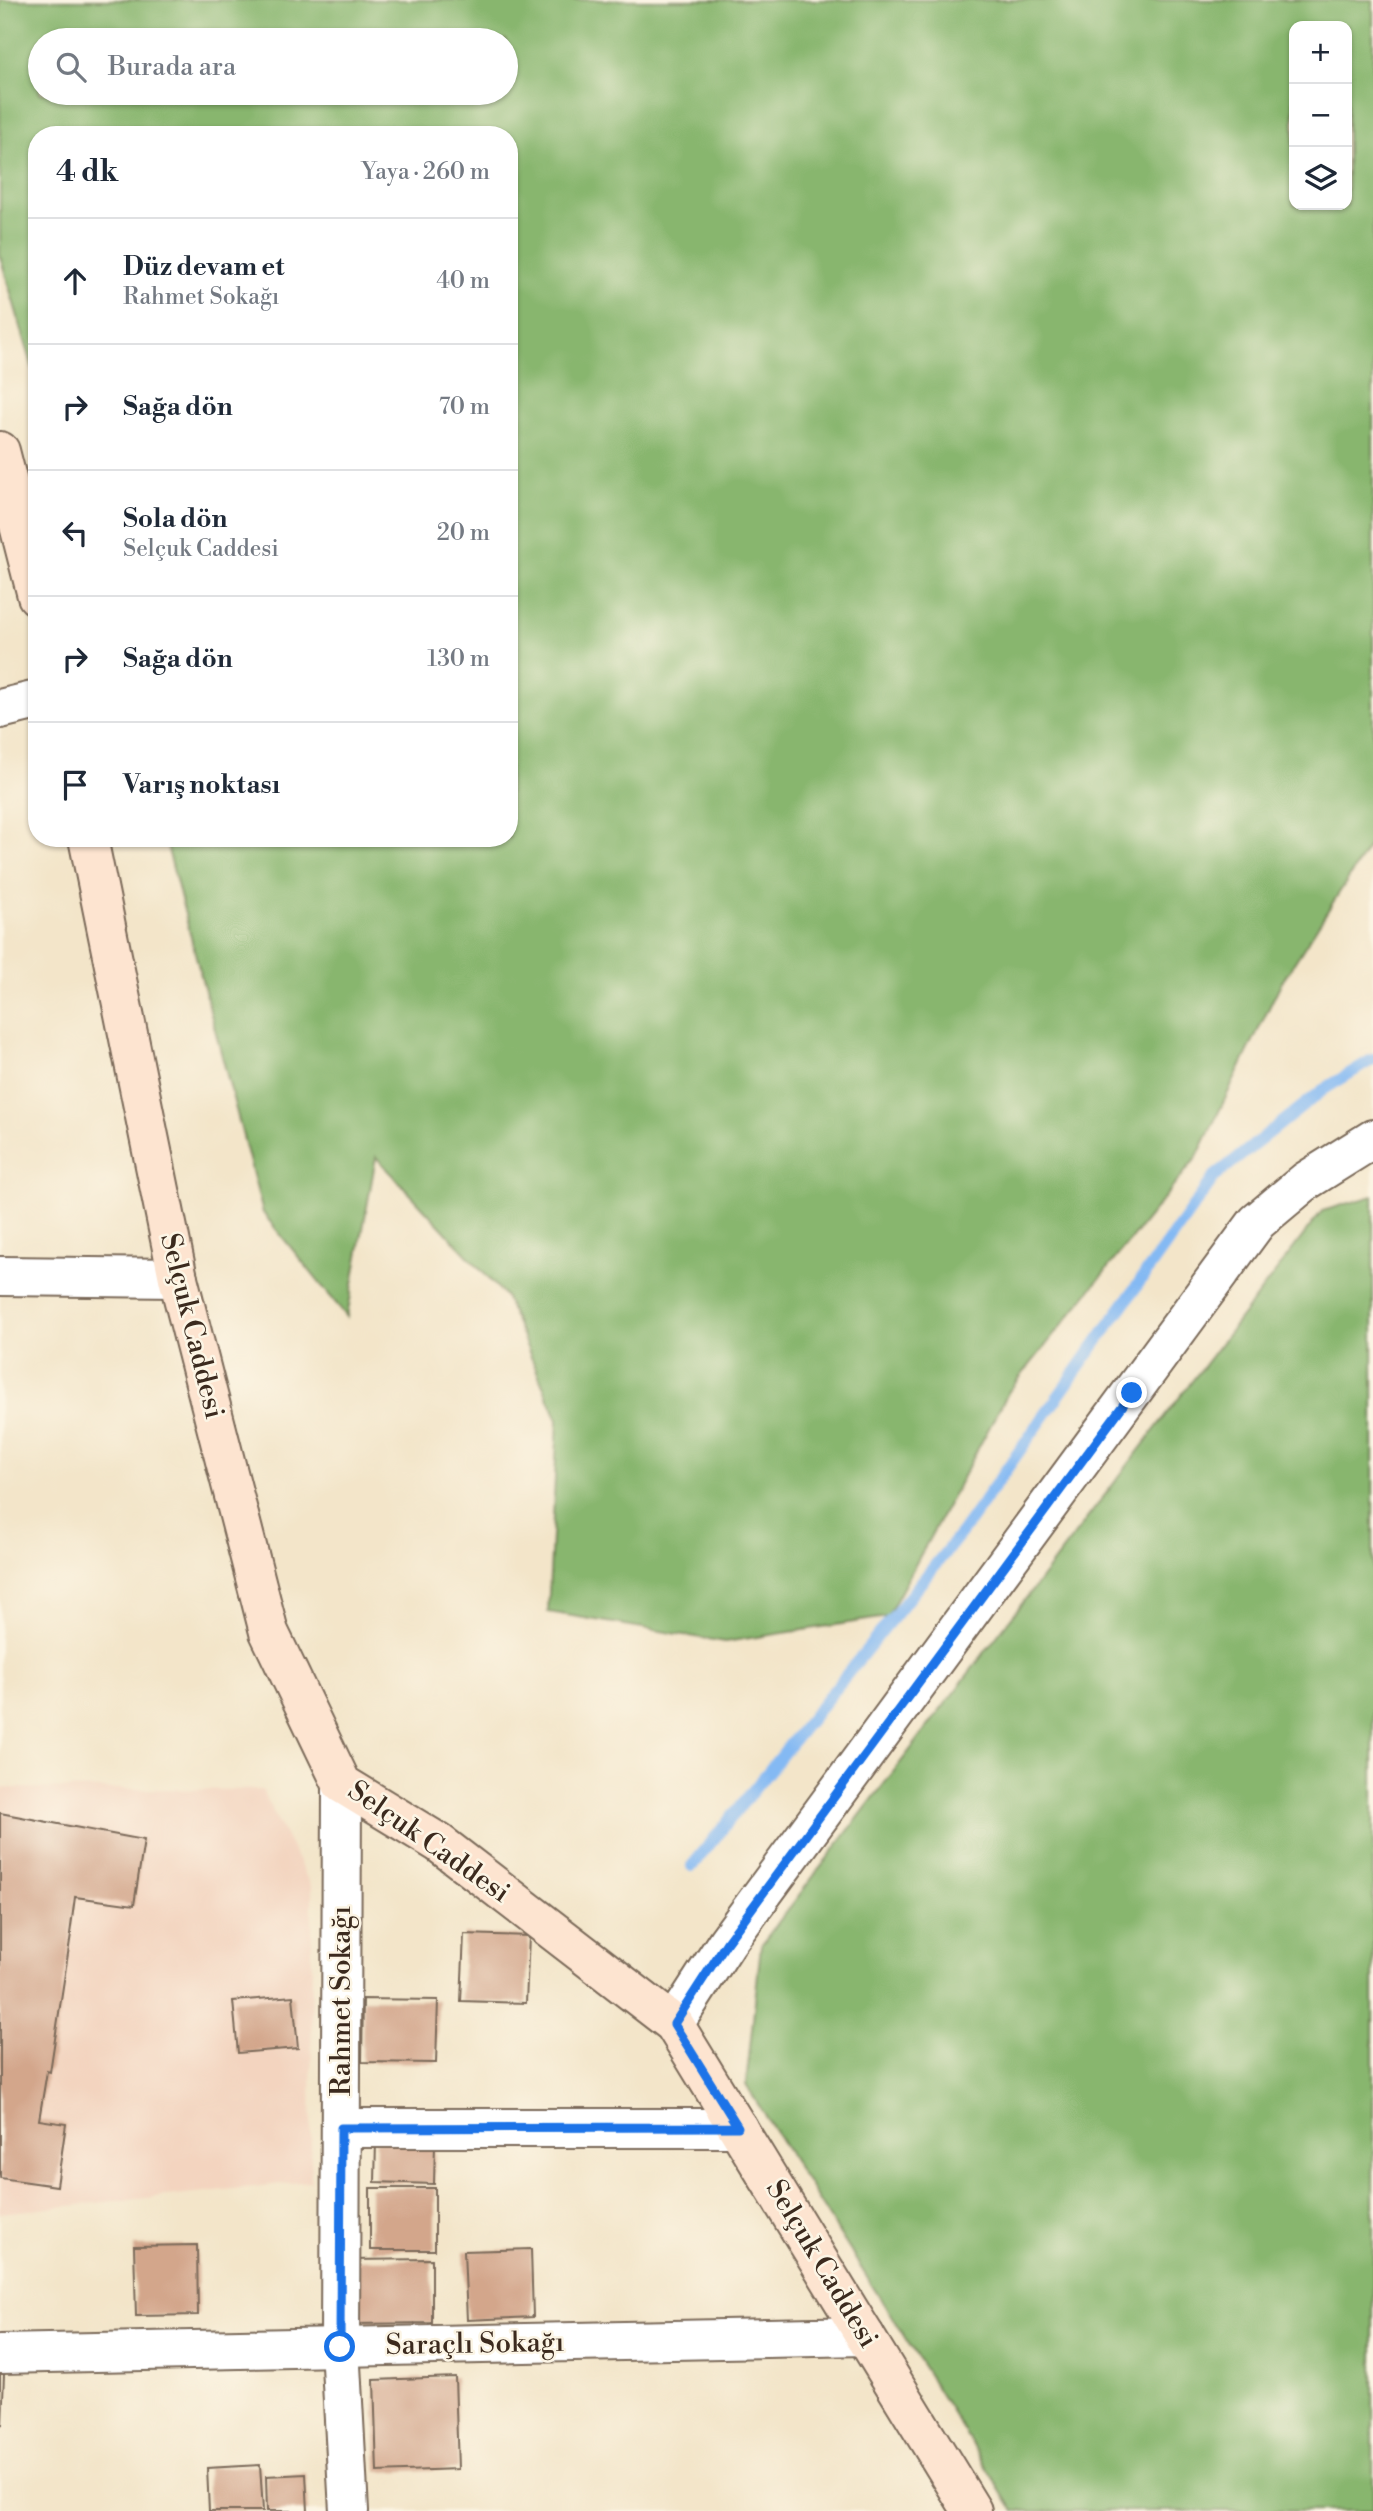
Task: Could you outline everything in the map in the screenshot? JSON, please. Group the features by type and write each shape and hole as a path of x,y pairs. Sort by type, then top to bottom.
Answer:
{"street":[{"path":"0,451 28,561"},
{"path":"0,709 28,702"},
{"name":"Selçuk Caddesi","path":"90,847 178,1278 270,1632 342,1784 439,1843 674,2024 972,2511"},
{"path":"674,2024 734,1931 1257,1222 1306,1181 1373,1139"},
{"path":"0,1276 178,1278"},
{"name":"Rahmet Sokağı","path":"342,1784 340,2347 349,2511"},
{"path":"341,2128 738,2127"},
{"name":"Saraçlı Sokağı","path":"0,2354 865,2336"}],"shaded area":[{"path":"0,1788 262,1790 312,1888 311,2181 0,2213"}],"green space":[{"path":"0,0 1373,0 1373,840 1280,985 1197,1157 1009,1391 887,1617 725,1642 548,1612 558,1420 505,1296 376,1157 347,1317 263,1213 167,847 518,847 518,126 28,126 28,351 0,256"},
{"path":"1373,1196 1373,2511 1014,2511 746,2085 761,1945 1322,1211"}],"building":[{"path":"0,1813 144,1840 134,1905 75,1897 50,2072 47,2071 39,2120 66,2124 57,2186 0,2178"},
{"path":"464,1934 529,1936 526,2003 461,2001"},
{"path":"293,1996 298,2048 238,2053 233,2001"},
{"path":"363,1999 438,2000 436,2063 362,2062"},
{"path":"376,2141 435,2143 434,2184 375,2182"},
{"path":"370,2188 435,2188 435,2250 370,2250"},
{"path":"197,2245 198,2315 136,2316 134,2246"},
{"path":"531,2249 533,2317 467,2320 464,2251"},
{"path":"432,2259 432,2323 349,2324 348,2260"},
{"path":"0,2373 4,2374 2,2425 0,2425"},
{"path":"455,2377 458,2469 377,2472 374,2380"},
{"path":"260,2465 263,2511 209,2511 207,2468"},
{"path":"306,2474 308,2511 267,2511 266,2476"}],"waterway":[{"path":"692,1866 961,1533 1215,1176 1323,1090 1373,1059"}],"route":[{"path":"340,2347 341,2128 738,2127 674,2024 727,1942 1132,1393"}]}
